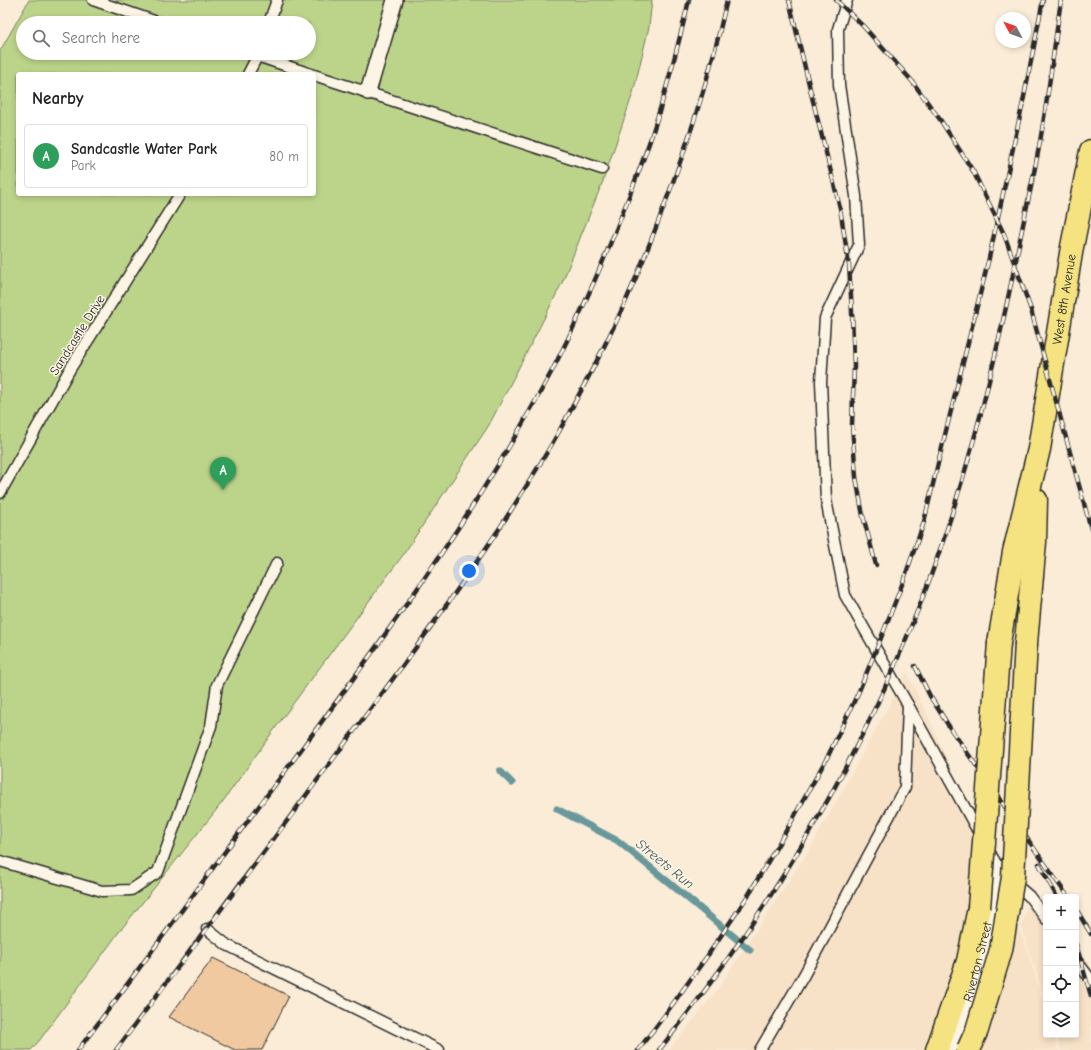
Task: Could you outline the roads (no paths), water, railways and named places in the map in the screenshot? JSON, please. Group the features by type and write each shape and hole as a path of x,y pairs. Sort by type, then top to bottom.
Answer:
{"main road":[{"name":"West 8th Avenue","path":"1038,449 1072,247 1091,151"},
{"path":"937,1050 968,961 979,908 999,643 1014,552 1038,449"},
{"path":"968,1050 977,1030 1000,950 1013,877 1026,643 1035,542 1038,449"}],"street":[{"path":"368,92 395,0"},
{"name":"Riverton Street","path":"947,1050 968,997 1000,871"}],"lane":[{"path":"93,0 140,16"},
{"path":"271,16 277,0"},
{"path":"847,0 838,29 839,85 856,196 858,244 826,318 821,382 826,500 845,595 1000,871 1029,896 1043,915"},
{"path":"249,72 256,60"},
{"path":"273,60 306,72"},
{"path":"316,76 602,169"},
{"name":"Sandcastle Drive","path":"0,493 3,481 70,369 179,196"},
{"path":"0,861 102,891 131,890 158,872 211,726 217,685 278,563"},
{"path":"760,1050 804,975 905,787 908,705"},
{"path":"207,930 227,944 439,1050"},
{"path":"1079,964 1091,980"}],"waterway":[{"name":"Streets Run","path":"500,771 512,783"},
{"name":"Streets Run","path":"557,809 618,841 750,950"}],"railway":[{"path":"78,1050 380,642 453,535 522,425 553,369 574,326 594,283 621,216 655,125 689,0"},
{"path":"116,1050 425,635 499,529 550,447 604,348 635,281 689,135 714,52 727,0"},
{"path":"789,0 840,208 849,265 854,367 852,425 856,477 863,516 876,565"},
{"path":"836,0 863,26 912,81 941,121 973,171 1004,234 1031,310 1091,529"},
{"path":"638,1050 708,955 749,894 790,824 828,756 859,691 903,582 924,522 989,258 1023,102 1043,0"},
{"path":"659,1050 736,947 806,838 838,782 867,725 919,607 935,565 963,479 997,348 1039,147 1061,0"},
{"path":"915,666 930,696 950,728 1066,894"},
{"path":"1039,864 1055,894"},
{"path":"1079,914 1091,934"},
{"path":"1079,954 1091,996"}],"place":[{"name":"Sandcastle Water Park","path":"223,490"}]}
